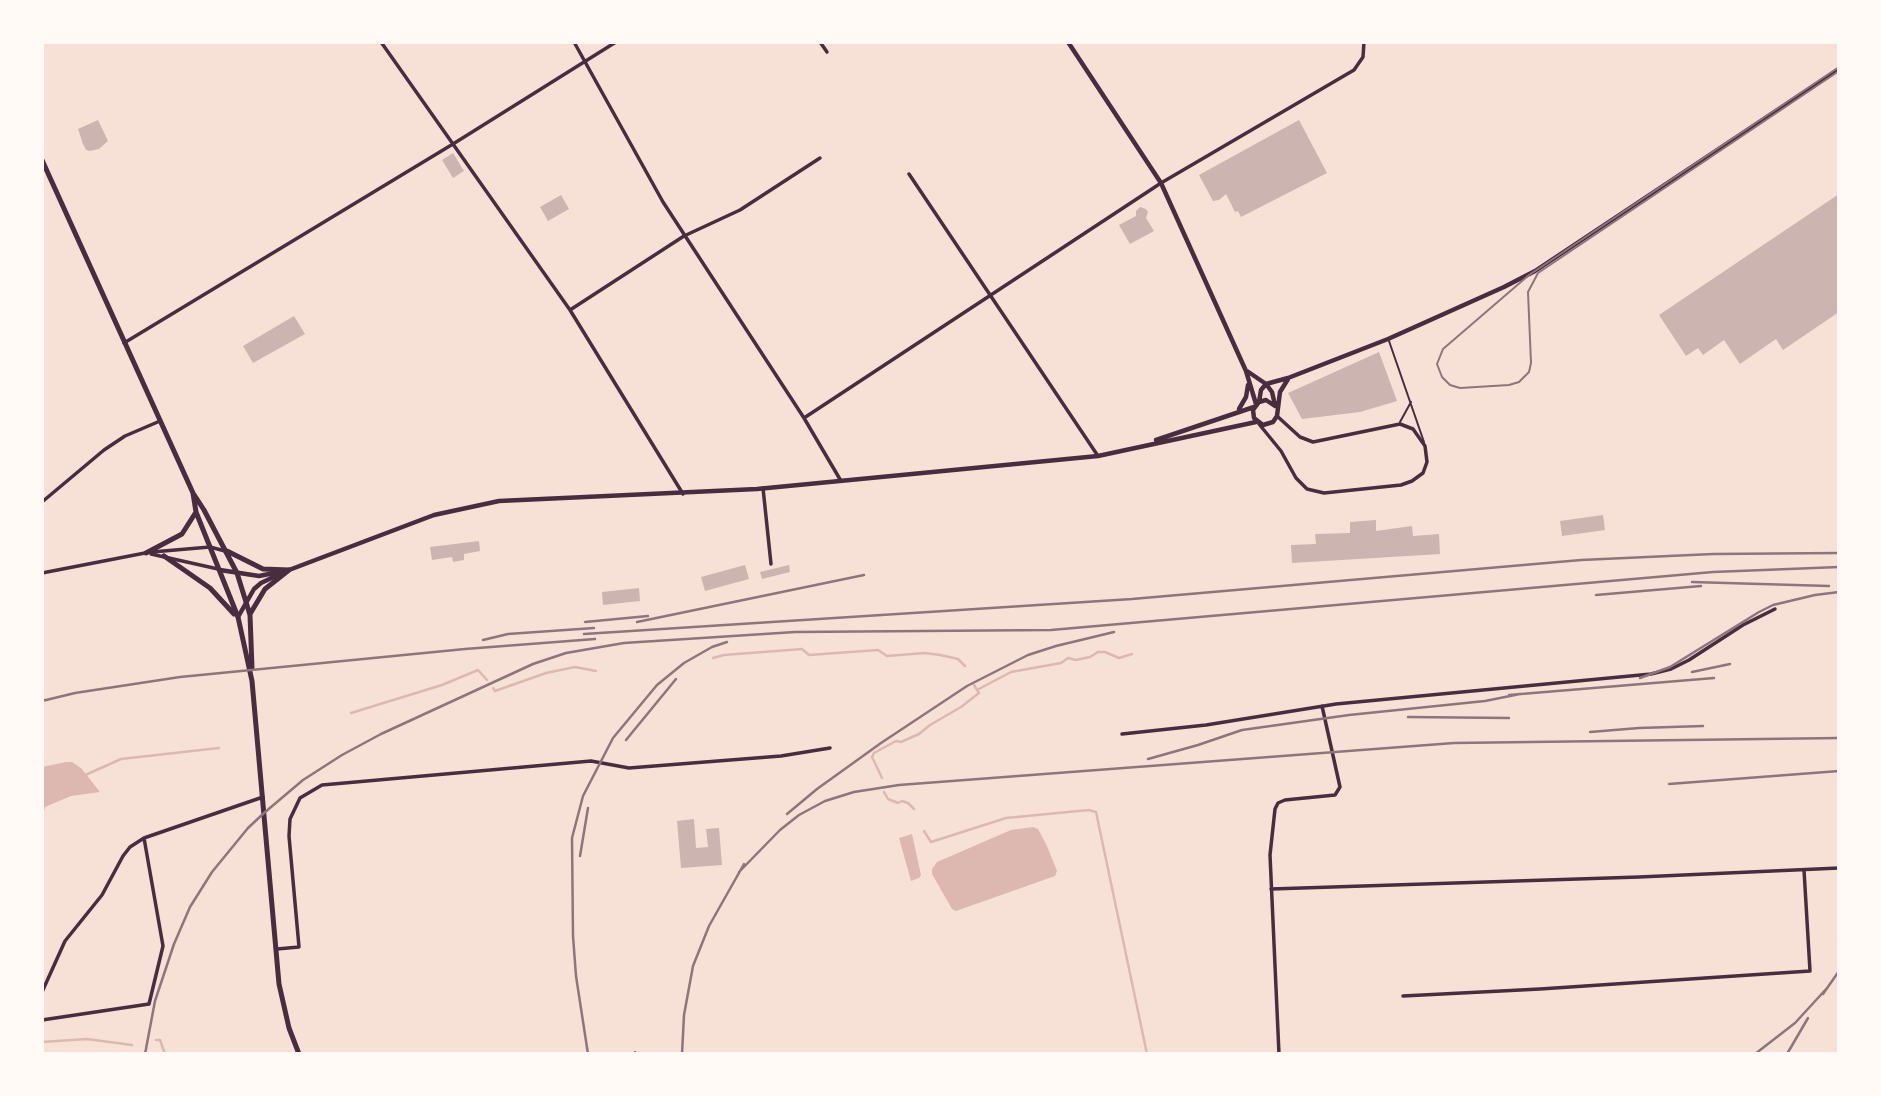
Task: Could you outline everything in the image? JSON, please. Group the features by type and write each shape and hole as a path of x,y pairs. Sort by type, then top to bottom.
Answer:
{"main road":[{"path":"1068,42 1161,183 1246,371 1256,404"},
{"path":"1258,423 1252,414 1266,384 1388,339 1540,268 1839,69"},
{"path":"42,160 193,493 227,551 246,599 250,615 252,681 275,949 284,1011 299,1054"},
{"path":"1246,371 1266,384 1272,392 1276,411"},
{"path":"1238,411 1248,389 1246,371"},
{"path":"238,617 246,599 261,583 434,515 499,501 684,494 842,483 1098,456 1258,423 1270,424 1280,392 1288,378"},
{"path":"1142,446 1266,400 1276,411"},
{"path":"193,493 196,512 238,617 252,681"},
{"path":"146,553 182,534 196,512"},
{"path":"227,551 263,569 289,570"},
{"path":"164,556 211,588 238,617"},
{"path":"220,570 259,576 289,570"},
{"path":"250,615 265,589 289,570"}],"street":[{"path":"381,42 570,310 684,494"},
{"path":"574,42 663,202 804,418 842,483"},
{"path":"124,343 616,42"},
{"path":"820,42 827,52"},
{"path":"804,418 1161,183 1354,70 1363,57 1364,42"},
{"path":"570,310 684,236 740,210 820,158"},
{"path":"909,174 1098,456"},
{"path":"1258,423 1281,451 1296,478 1307,489 1324,493 1401,485 1423,473 1427,462 1425,446 1413,429 1400,424 1313,442 1300,437 1276,411"},
{"path":"42,502 104,450 125,436 160,421"},
{"path":"763,488 772,564"},
{"path":"42,573 174,548 210,547 227,551"},
{"path":"146,553 220,570"},
{"path":"1122,734 1206,725 1322,706 1651,674 1671,669 1689,660 1775,608"},
{"path":"1279,1054 1270,855 1275,809 1278,803 1285,800 1335,795 1340,787 1322,706"},
{"path":"275,949 299,947 289,836 290,819 300,798 322,785 591,761 629,768 781,756 830,748"},
{"path":"42,992 69,933 102,895 126,851 144,838 263,797"},
{"path":"42,1020 149,1004 163,946 144,838"},
{"path":"1271,889 1839,868"},
{"path":"1403,996 1810,971 1804,870"}],"lane":[{"path":"1388,339 1425,446"},
{"path":"1400,424 1411,401"}],"shaded area":[{"path":"72,762 81,768 100,792 71,796 45,807 42,819 42,767"},
{"path":"1033,827 1038,829 1047,846 1057,871 1055,876 956,911 952,909 932,874 937,862 1011,830"},
{"path":"912,834 921,875 911,881 899,838"}],"building":[{"path":"98,120 108,141 99,149 86,150 78,129"},
{"path":"1299,120 1327,173 1241,217 1238,211 1235,212 1226,194 1213,201 1199,175"},
{"path":"453,153 464,171 453,178 442,160"},
{"path":"1839,194 1839,312 1783,350 1776,339 1740,364 1724,340 1703,355 1698,348 1686,356 1659,315"},
{"path":"561,195 569,209 548,221 540,207"},
{"path":"1140,207 1148,212 1146,218 1154,231 1130,244 1119,225 1136,216"},
{"path":"294,316 305,334 253,363 243,346"},
{"path":"1379,352 1397,401 1360,412 1302,419 1288,393"},
{"path":"1603,515 1605,530 1562,536 1560,521"},
{"path":"1376,520 1376,531 1412,526 1413,536 1439,534 1440,554 1292,563 1291,545 1316,544 1315,534 1350,533 1350,522"},
{"path":"479,541 480,551 464,554 464,560 453,562 452,557 432,560 430,547"},
{"path":"745,565 749,579 705,591 701,577"},
{"path":"789,565 790,572 762,579 760,572"},
{"path":"639,588 640,601 603,605 602,592"},
{"path":"694,819 696,848 708,847 706,829 719,828 722,865 681,868 677,821"}],"waterway":[{"path":"713,658 802,649 809,655 878,650 887,656 925,653 940,655 958,659 965,666"},
{"path":"977,690 1011,672 1061,663 1068,658 1076,660 1098,652 1119,658 1132,654"},
{"path":"493,688 495,691 546,673 575,667 596,671"},
{"path":"351,713 442,685 478,670 487,680"},
{"path":"882,778 872,757 874,753 896,741 901,742 919,734 961,707 979,693 974,685"},
{"path":"83,776 121,759 219,748"},
{"path":"884,792 888,799 908,803 914,809"},
{"path":"924,831 931,842 1006,818 1089,810 1096,812 1147,1054"},
{"path":"42,1042 87,1039 132,1045"},
{"path":"156,1040 160,1040 165,1054"}],"tram line":[{"path":"1839,67 1529,275 1443,349 1437,364 1442,377 1450,385 1460,388 1519,382 1529,372 1531,363 1528,292 1538,273 1839,71"}],"railway":[{"path":"584,634 1132,599 1581,560 1713,554 1839,553"},
{"path":"145,1054 155,1001 190,907 212,872 248,828 303,780 342,755 381,734 533,664 566,653 624,643 795,632 1051,630 1713,572 1839,567"},
{"path":"637,622 864,575"},
{"path":"1692,582 1829,586"},
{"path":"1596,595 1701,586"},
{"path":"1640,678 1670,667 1773,605 1839,592"},
{"path":"585,622 648,616"},
{"path":"483,640 508,634 594,628"},
{"path":"787,814 881,743 967,686 1028,655 1114,632"},
{"path":"42,701 75,693 180,677 595,639"},
{"path":"588,1054 573,936 572,838 583,796 613,738 657,685 684,663 727,642"},
{"path":"1692,672 1730,664"},
{"path":"1509,695 1714,678"},
{"path":"626,740 676,679"},
{"path":"1148,759 1242,730 1349,715 1485,701 1520,694"},
{"path":"1408,717 1509,718"},
{"path":"1590,732 1703,726"},
{"path":"739,872 780,830 799,815 825,801 854,792 899,785 1454,743 1839,738"},
{"path":"1669,784 1839,771"},
{"path":"580,856 588,808"},
{"path":"682,1054 684,1015 693,966 709,926 744,864"},
{"path":"1823,994 1839,971"},
{"path":"1755,1054 1795,1023 1828,987"},
{"path":"1787,1054 1808,1018"}]}
